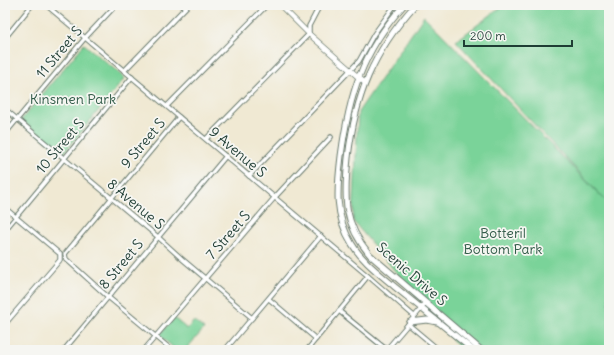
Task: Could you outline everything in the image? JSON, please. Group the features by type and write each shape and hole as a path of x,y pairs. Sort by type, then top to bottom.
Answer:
{"main road":[{"name":"Scenic Drive S","path":"404,5 376,43 358,77 348,110 337,186 337,200 340,216 346,233 357,252 377,271 472,350"},
{"name":"Scenic Drive S","path":"415,5 387,40 374,62 357,106 350,139 346,180 345,199 348,215 353,231 360,243 370,255 481,350"},
{"path":"409,323 427,320 438,322"}],"street":[{"path":"5,38 32,5"},
{"name":"9 Avenue S","path":"46,5 414,316"},
{"name":"11 Street S","path":"5,134 85,38 116,5"},
{"path":"124,70 188,5"},
{"name":"9 Street S","path":"167,106 267,5"},
{"path":"280,5 309,34 365,83"},
{"path":"206,139 309,34 309,26 320,5"},
{"path":"249,176 359,61 374,34 395,5"},
{"name":"10 Street S","path":"5,230 132,77"},
{"name":"8 Avenue S","path":"5,109 158,236 252,318"},
{"name":"9 Street S","path":"108,297 66,259 65,254 179,117"},
{"name":"7 Street S","path":"144,350 275,197 331,137"},
{"name":"8 Street S","path":"64,350 226,156"},
{"path":"5,208 60,254 60,260 5,324"},
{"path":"225,350 321,236"},
{"path":"307,350 368,276"},
{"path":"108,297 172,350"},
{"path":"269,299 316,339"},
{"path":"339,311 386,350 426,303"},
{"path":"409,323 439,350"}],"green space":[{"name":"Botteril Bottom Park","path":"504,5 609,5 609,350 461,350 353,221 358,112 424,16 605,200 456,41"},
{"name":"Kinsmen Park","path":"84,44 125,78 63,154 21,120"},
{"path":"174,318 187,329 194,321 204,329 185,350 176,350 159,335"}]}
